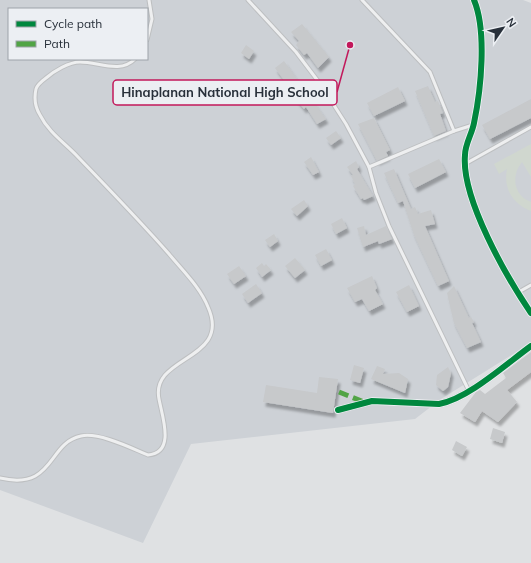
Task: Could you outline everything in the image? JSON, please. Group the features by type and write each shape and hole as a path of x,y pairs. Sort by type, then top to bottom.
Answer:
{"street":[{"path":"474,0 481,27 480,78 473,125 466,147 465,164 477,213 498,259 517,293 531,313"},
{"path":"338,410 372,401 439,404 450,402 469,391 531,346"}],"lane":[{"path":"148,36 152,20 149,0"},
{"path":"248,0 296,52 321,85 346,124 369,167 376,192 389,226 469,391"},
{"path":"362,0 430,72 454,131"},
{"path":"0,478 12,481 27,480 37,475 45,469 64,446 71,440 81,436 94,436 148,455 155,454 160,451 166,435 157,391 162,379 170,369 208,342 213,331 213,319 208,306 191,280 107,187 51,132 39,115 34,100 36,87 48,76 67,65 79,62 116,67 127,66 134,60"},
{"path":"369,167 454,131 473,125"},
{"path":"465,164 531,127"},
{"path":"517,293 531,285"}],"shaded area":[{"path":"0,0 523,0 531,3 531,343 441,399 415,419 191,444 143,543 0,490"},
{"path":"531,144 531,177 522,162 518,167 515,179 517,190 520,195 531,202 531,211 514,200 511,195 507,183 507,169 499,174 494,164"}],"building":[{"path":"302,24 329,57 318,68 307,53 304,55 296,45 299,41 291,32"},
{"path":"246,45 254,51 249,59 241,53"},
{"path":"284,61 326,119 317,124 306,107 304,109 284,85 286,83 275,68"},
{"path":"428,86 435,102 438,101 443,113 440,114 446,131 434,136 415,91"},
{"path":"398,87 405,101 374,116 367,103"},
{"path":"531,99 531,118 490,139 482,125"},
{"path":"374,118 390,150 386,152 388,156 377,161 358,124"},
{"path":"336,131 341,138 331,145 326,138"},
{"path":"311,157 319,172 313,175 304,162"},
{"path":"439,159 446,172 415,188 408,174"},
{"path":"356,161 359,167 357,169 373,196 364,200 363,198 361,199 353,186 355,184 351,176 353,175 347,167"},
{"path":"394,169 411,209 415,207 418,214 431,210 435,224 425,226 449,281 438,286 414,235 403,201 398,203 384,173"},
{"path":"304,200 308,206 297,216 291,209"},
{"path":"342,218 347,228 336,234 331,224"},
{"path":"364,226 366,235 386,226 392,239 379,244 378,241 363,247 357,228"},
{"path":"274,234 278,241 270,247 265,240"},
{"path":"326,249 332,260 321,266 315,255"},
{"path":"295,258 305,270 295,278 285,266"},
{"path":"262,263 264,266 266,264 271,270 262,277 256,268"},
{"path":"239,266 246,276 234,284 227,274"},
{"path":"372,276 377,288 375,290 383,304 369,311 362,299 355,302 347,288"},
{"path":"256,284 262,293 248,303 242,294"},
{"path":"409,285 419,306 407,312 396,292"},
{"path":"454,286 469,318 471,317 474,322 472,323 481,342 467,348 454,323 447,293"},
{"path":"531,352 531,372 507,390 517,402 498,422 482,411 475,422 460,413 476,392 480,390 485,394 506,378 503,373"},
{"path":"354,365 364,368 360,383 350,380"},
{"path":"377,366 385,369 383,374 399,373 408,379 405,393 371,379"},
{"path":"448,367 451,373 448,387 443,391 436,385 437,375"},
{"path":"319,377 338,379 333,413 263,402 266,385 317,393"},
{"path":"493,428 505,432 502,443 490,439"},
{"path":"456,441 467,447 462,456 452,450"}],"marked path":[{"path":"339,392 364,402"}],"cycle path":[{"path":"474,0 480,28 482,61 477,110 465,151 466,173 470,193 488,237 510,280 531,313"},
{"path":"338,410 372,401 439,404 450,401 486,380 531,346"}],"place":[{"name":"Hinaplanan National High School","path":"350,45"}]}
